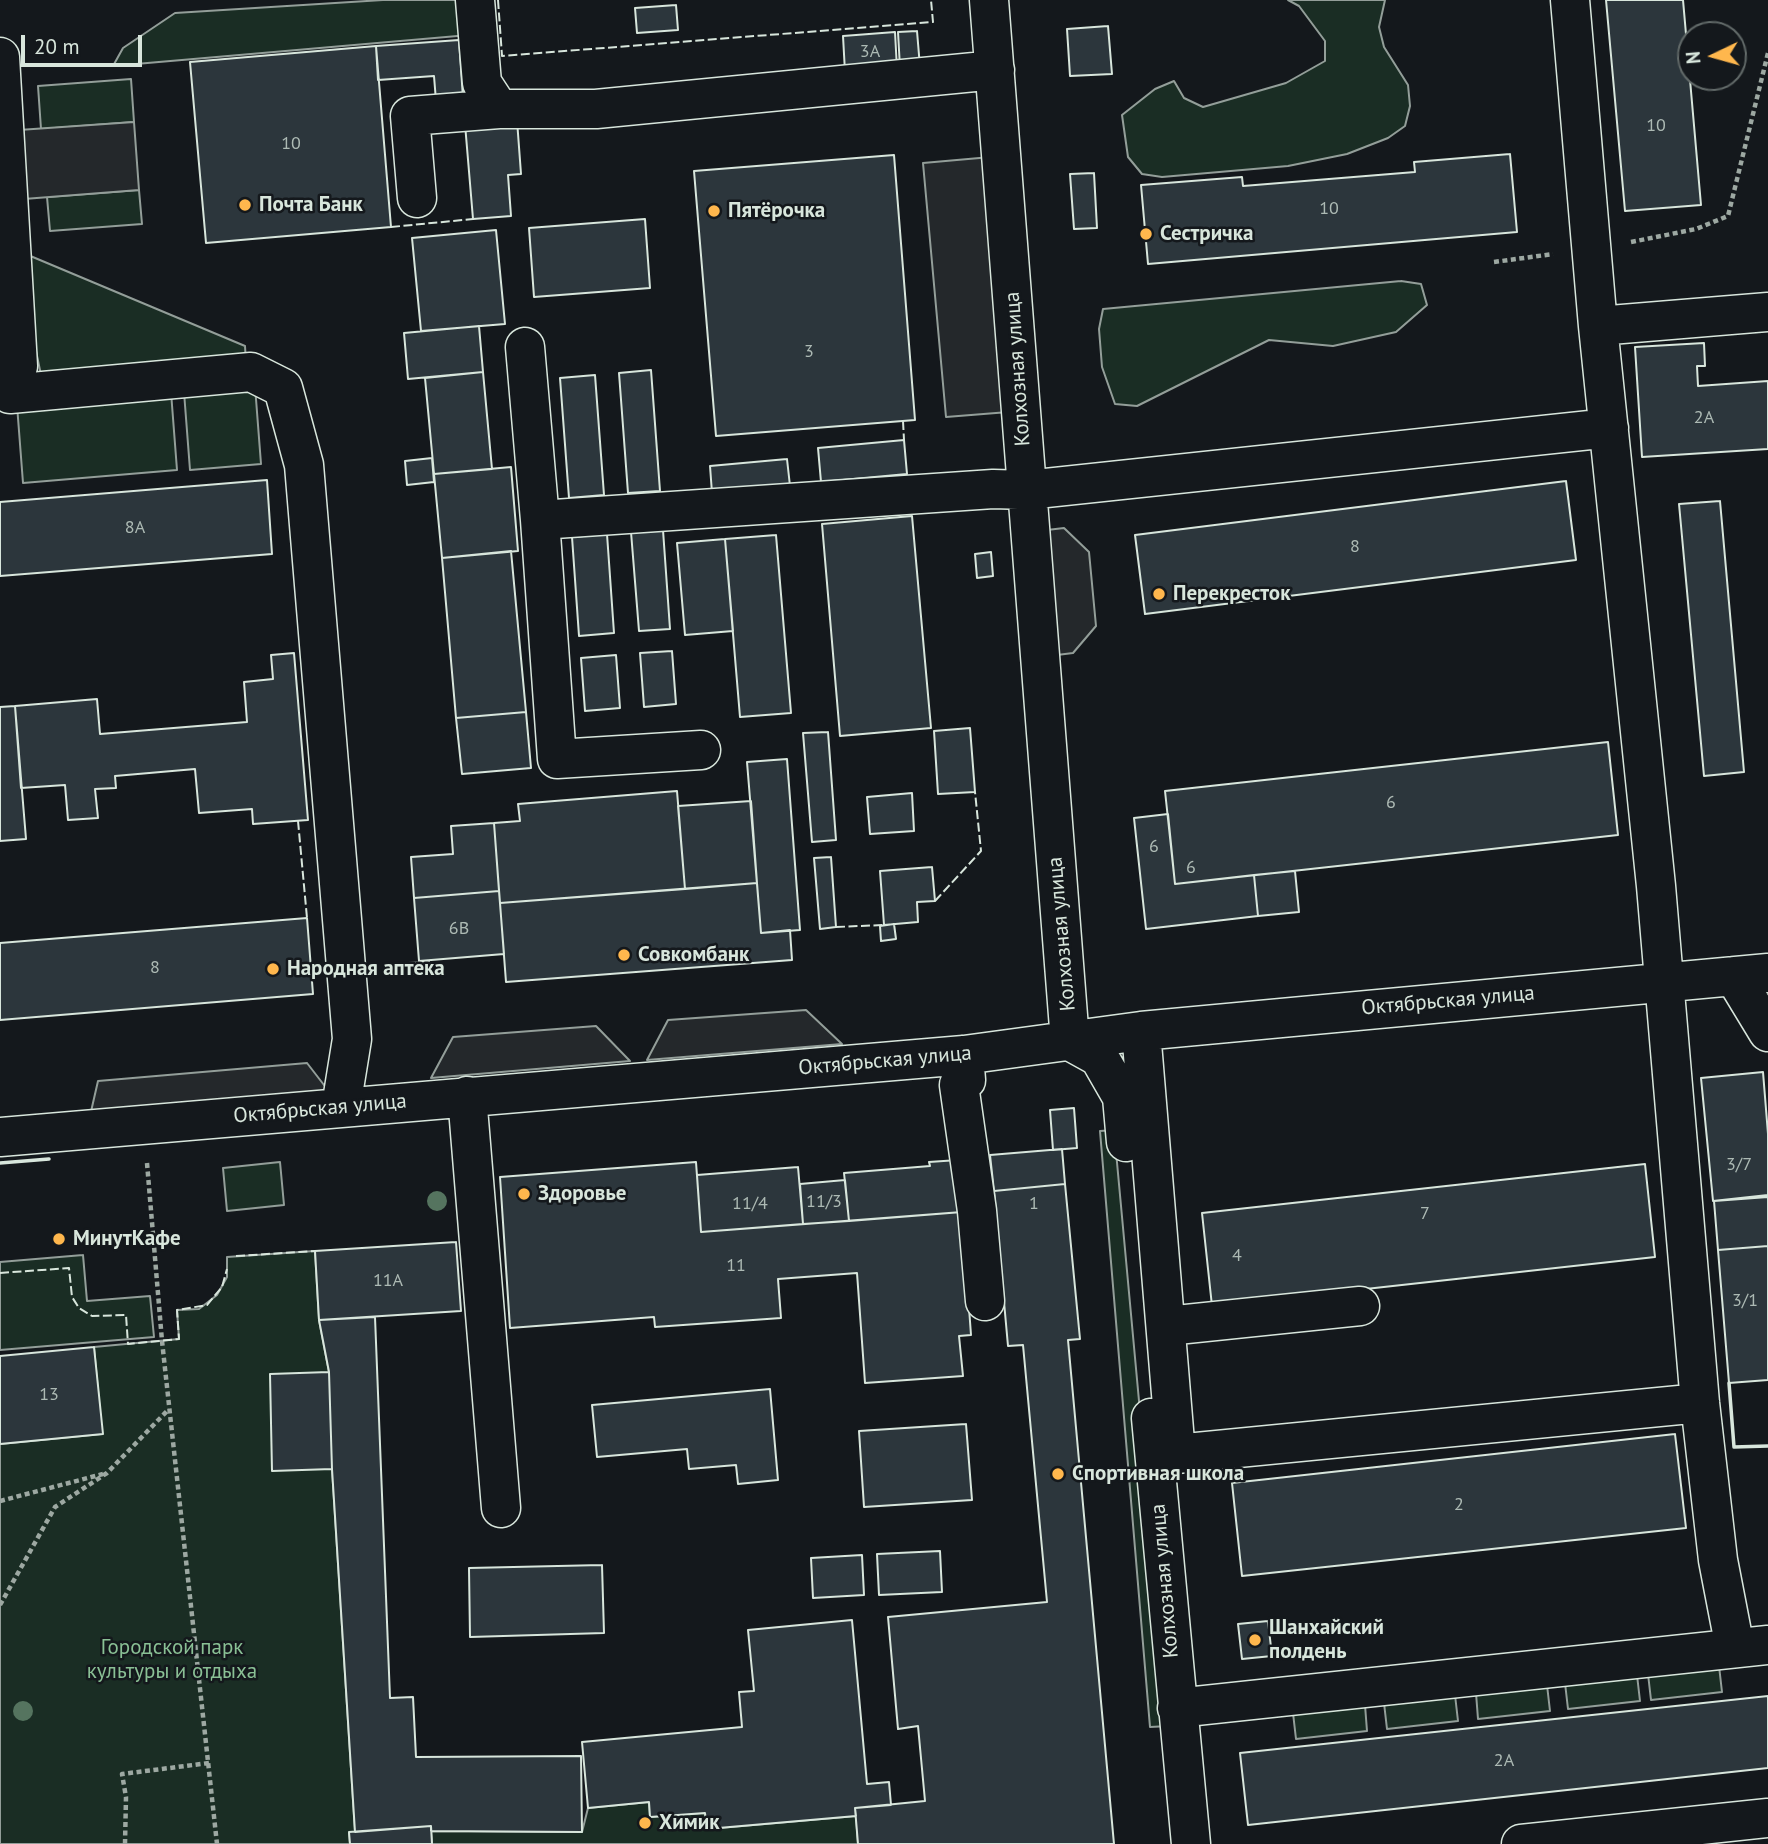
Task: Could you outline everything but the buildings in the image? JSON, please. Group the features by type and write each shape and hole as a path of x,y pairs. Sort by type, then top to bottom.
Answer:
{"street":[{"path":"475,0 482,83 499,109"},
{"name":"Колхозная улица","path":"989,0 1070,1041 1098,1057 1122,1097 1189,1706 1191,1844"},
{"path":"1140,1031 1167,1326 1189,1706 1752,1647 1718,1560 1700,1403 1664,982 1598,326 1570,0"},
{"path":"0,57 10,164 18,366 5,394"},
{"path":"417,198 411,116 499,109 596,108 995,70"},
{"path":"1598,326 1768,312"},
{"path":"525,347 557,760 701,750"},
{"path":"5,394 251,372 283,388 303,465 352,1039 341,1107"},
{"path":"540,520 993,489 1027,490 1609,428"},
{"path":"1751,974 1768,1032"},
{"name":"Октябрьская улица","path":"0,1137 964,1055 1140,1031 1751,974"},
{"path":"964,1055 966,1080 960,1085 977,1211 985,1301"},
{"path":"467,1096 501,1508"},
{"path":"1167,1326 1360,1306"},
{"path":"1176,1454 1700,1403"},
{"path":"1521,1844 1768,1818"}],"path":[{"path":"1494,262 1591,249 1696,229 1728,216 1768,53"},
{"path":"147,1160 169,1409 218,1844"},
{"path":"0,1605 55,1507 107,1473 169,1409"},
{"path":"0,1501 107,1473"},
{"path":"125,1844 126,1797 122,1774 209,1763"}],"green space":[{"path":"383,0 465,0 469,35 113,66 123,48 175,13"},
{"path":"1288,0 1385,0 1379,27 1384,47 1408,85 1410,106 1405,126 1388,138 1347,154 1288,166 1162,177 1142,174 1128,157 1122,115 1155,89 1174,81 1184,98 1203,107 1286,83 1325,61 1325,41 1299,6"},
{"path":"131,79 134,122 41,129 38,86"},
{"path":"139,190 142,224 50,231 47,197"},
{"path":"28,255 245,346 246,363 41,375 36,351"},
{"path":"1401,281 1421,284 1427,305 1396,332 1333,346 1269,340 1137,406 1115,404 1102,367 1099,329 1103,309"},
{"path":"255,386 261,464 190,470 184,392"},
{"path":"171,392 177,470 23,483 17,405"},
{"path":"1114,1130 1169,1726 1150,1727 1100,1131"},
{"path":"280,1162 284,1205 227,1211 223,1168"},
{"name":"Городской парк культуры и отдыха","path":"315,1251 319,1320 329,1372 332,1469 355,1832 349,1833 350,1844 0,1844 0,1444 102,1434 94,1347 179,1339 177,1310 199,1309 217,1295 227,1277 227,1257"},
{"path":"83,1255 87,1301 150,1296 154,1337 0,1350 0,1262"},
{"path":"1719,1666 1722,1692 1651,1700 1648,1674"},
{"path":"1637,1675 1640,1701 1568,1709 1565,1683"},
{"path":"1547,1685 1550,1711 1478,1719 1476,1693"},
{"path":"1455,1695 1458,1721 1387,1729 1384,1703"},
{"path":"1365,1705 1367,1731 1296,1739 1293,1713"},
{"name":"Химик","path":"649,1802 650,1817 705,1813 708,1829 856,1816 858,1844 432,1844 431,1831 582,1832 588,1808"}],"shaded area":[{"path":"134,122 139,190 24,199 19,130"},
{"path":"1002,156 1021,411 946,417 923,163"},
{"path":"1064,528 1089,552 1096,626 1073,653 1041,657 1030,532"},
{"path":"806,1010 842,1044 647,1060 668,1020"},
{"path":"596,1026 630,1061 431,1078 453,1037"},
{"path":"307,1063 341,1107 87,1129 98,1081"}],"fence":[{"path":"498,0 502,56 933,22 931,0"},
{"path":"391,227 473,219"},
{"path":"903,421 904,440"},
{"path":"935,901 981,851 975,792"},
{"path":"298,821 307,918"},
{"path":"836,927 884,925"},
{"path":"236,1256 315,1251"},
{"path":"0,1273 69,1268 72,1297 79,1308 92,1316 126,1315 128,1344 179,1339 177,1310 207,1305 222,1287 227,1269"}],"wall":[{"path":"0,1163 49,1159"},
{"path":"1729,1383 1734,1447 1768,1446"}],"place":[{"name":"Почта Банк","path":"245,205"},
{"name":"Пятёрочка","path":"714,211"},
{"name":"Сестричка","path":"1146,234"},
{"name":"Перекресток","path":"1159,594"},
{"name":"Совкомбанк","path":"624,955"},
{"name":"Народная аптека","path":"273,969"},
{"name":"Здоровье","path":"524,1194"},
{"name":"МинутКафе","path":"59,1239"},
{"name":"Спортивная школа","path":"1058,1474"},
{"name":"Шанхайский полдень","path":"1255,1640"},
{"name":"Химик","path":"645,1823"}]}
